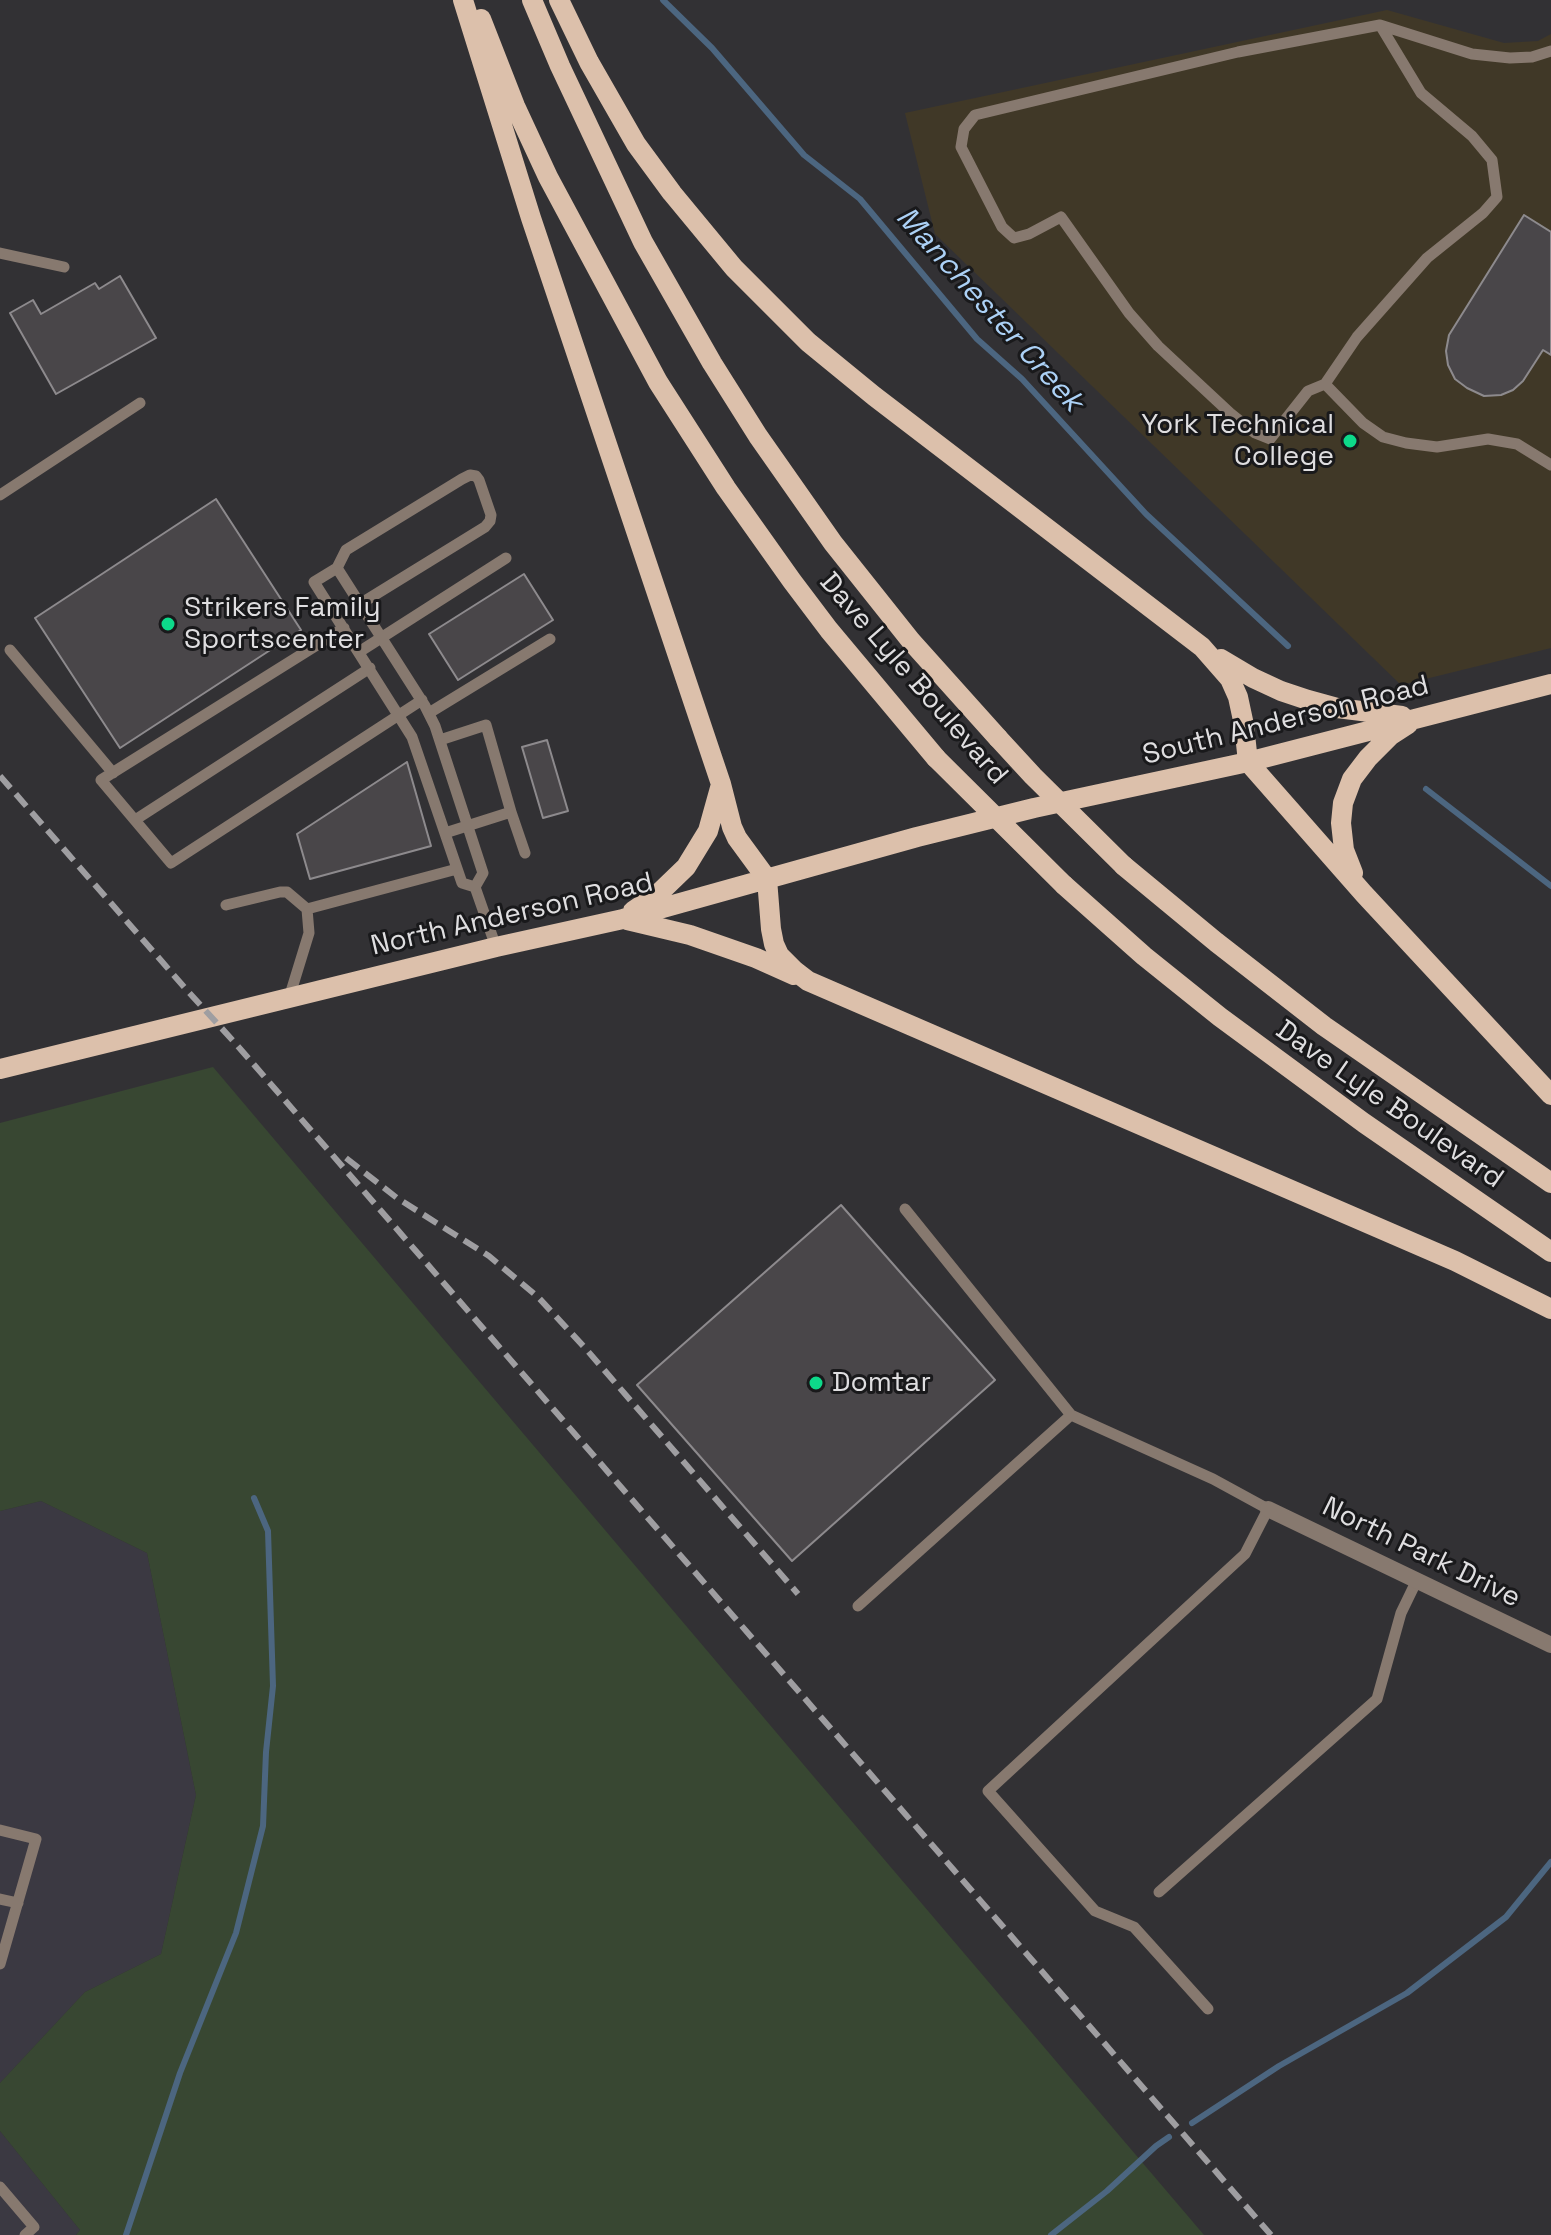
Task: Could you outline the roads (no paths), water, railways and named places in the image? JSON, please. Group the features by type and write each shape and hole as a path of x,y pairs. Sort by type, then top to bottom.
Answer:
{"main road":[{"path":"463,0 536,233 721,784 728,815 737,838 767,879 771,929 779,955 808,981"},
{"name":"Dave Lyle Boulevard","path":"474,0 515,106 548,177 658,382 726,488 792,581 936,758 1064,885 1144,956 1231,1026 1364,1123 1551,1252"},
{"name":"Dave Lyle Boulevard","path":"532,0 643,242 727,387 833,543 911,641 1033,776 1124,866 1324,1026 1551,1183"},
{"path":"559,0 589,62 636,144 734,268 808,342 1202,647 1281,691 1337,708 1418,718"},
{"path":"1202,647 1230,679 1238,697 1248,762 1364,894 1551,1095"},
{"name":"South Anderson Road","path":"1034,808 1248,762 1551,684"},
{"path":"1364,894 1344,850 1341,823 1343,803 1352,779 1368,758 1391,735 1418,718"},
{"path":"623,919 658,894 686,867 708,831 721,784"},
{"name":"North Anderson Road","path":"0,1069 496,947 623,919 917,837 1034,808"},
{"path":"623,919 724,946 808,981 1440,1254 1551,1309"}],"street":[{"name":"North Park Drive","path":"1268,1509 1551,1645"}],"lane":[{"path":"1380,25 1421,93 1472,136 1492,160 1497,197 1483,213 1427,258 1357,337 1325,384 1308,391 1270,439 1255,433 1230,413 1158,346 1129,313 1061,217 1029,234 1014,238 1002,227 961,147 964,129 975,115 1238,52 1380,25 1472,54 1510,58 1532,57 1551,51"},
{"path":"0,253 64,267"},
{"path":"1325,384 1363,423 1383,437 1437,447 1488,439 1517,444 1551,465"},
{"path":"0,495 140,403"},
{"path":"360,604 485,527 491,515 476,476 462,479 346,550 337,568 314,582 412,737 462,883 475,887"},
{"path":"359,652 506,558"},
{"path":"337,568 429,713 483,873 475,887 496,947"},
{"path":"344,628 101,780 171,863 422,700"},
{"path":"429,713 550,639"},
{"path":"10,650 113,773"},
{"path":"135,820 370,668"},
{"path":"440,740 486,725 525,853"},
{"path":"445,833 511,812"},
{"path":"307,909 457,869"},
{"path":"226,905 287,892 307,909 309,933 289,998"},
{"path":"905,1209 1071,1415 1213,1479 1268,1509 1245,1554 988,1791 1095,1911 1134,1927 1208,2009"},
{"path":"858,1606 1071,1415"},
{"path":"1159,1892 1377,1699 1401,1613 1417,1580"},
{"path":"0,1830 36,1839 0,1964"},
{"path":"0,1899 18,1903"},
{"path":"0,2187 30,2231"}],"waterway":[{"name":"Manchester Creek","path":"663,0 712,48 804,155 860,199 977,339 1022,379 1146,514 1288,646"},
{"name":"Manchester Creek","path":"1426,789 1551,886"},
{"path":"126,2235 180,2073 236,1933 263,1826 273,1686 268,1531 254,1498"},
{"path":"1192,2123 1279,2066 1407,1993 1506,1917 1551,1862"},
{"path":"1051,2235 1169,2137"}],"railway":[{"path":"0,776 1271,2235"},
{"path":"346,1158 397,1198 489,1256 538,1297 798,1594"}],"place":[{"name":"York Technical College","path":"1350,441"},
{"name":"Strikers Family Sportscenter","path":"168,624"},
{"name":"Domtar","path":"816,1383"}]}
